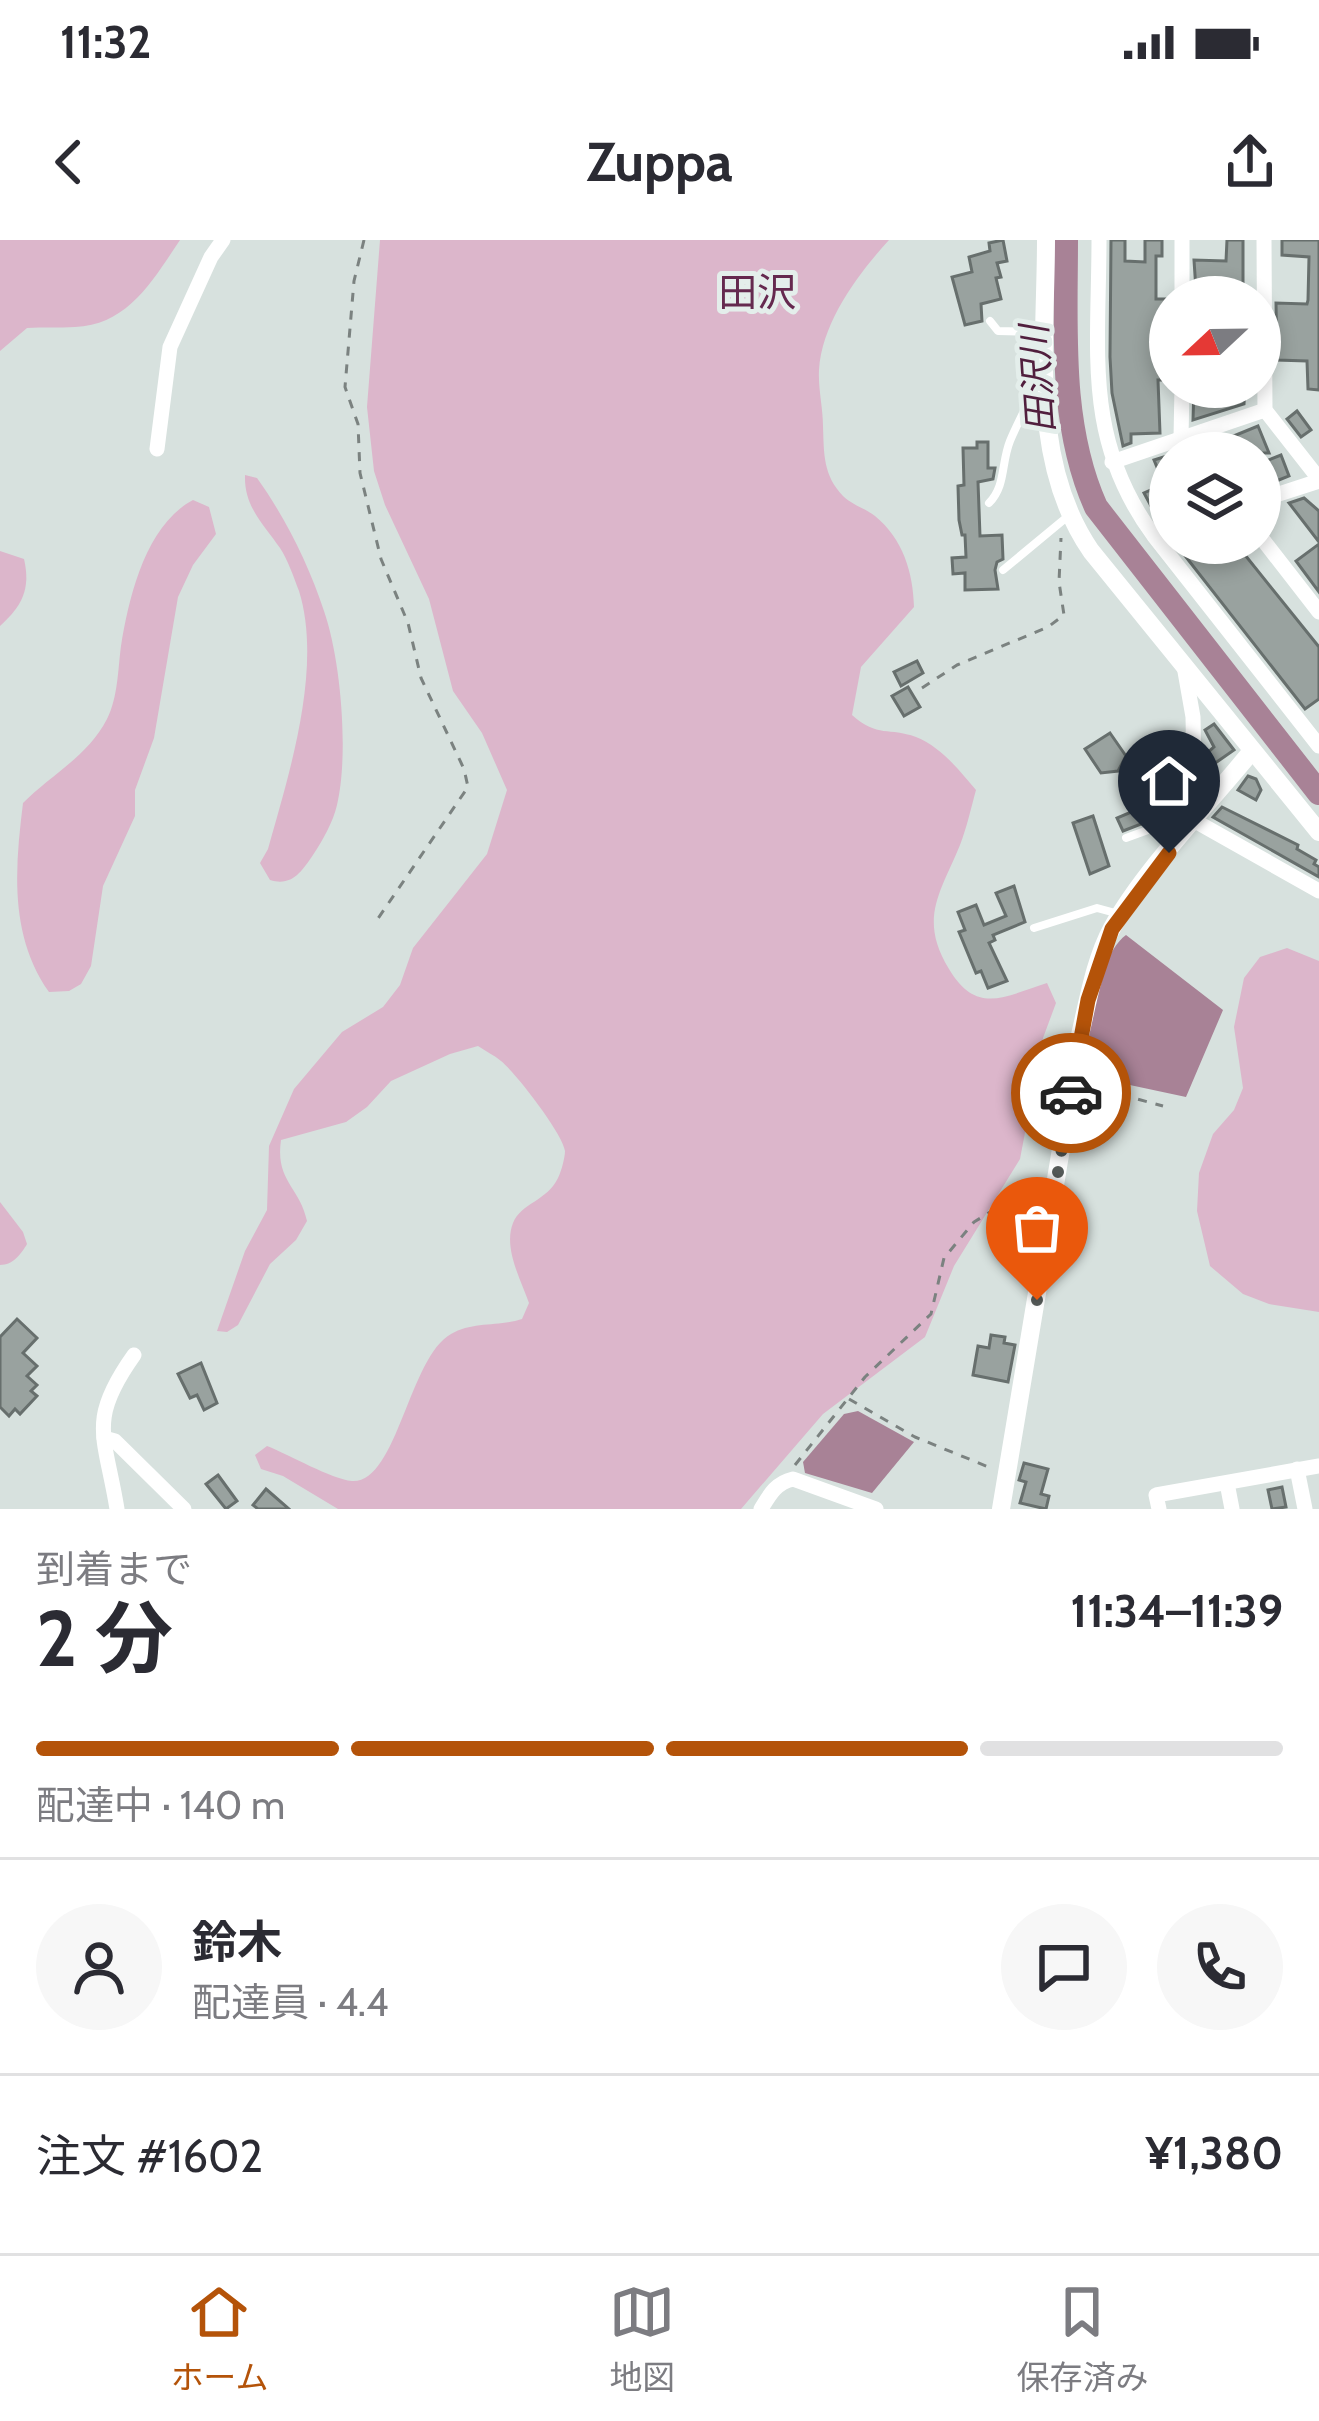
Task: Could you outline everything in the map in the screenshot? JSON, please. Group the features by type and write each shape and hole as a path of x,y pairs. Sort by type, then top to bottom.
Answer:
{"street":[{"path":"157,449 170,347 223,240"},
{"path":"1046,240 1048,438 1070,519 1319,832"},
{"path":"1099,240 1099,388 1105,438 1128,500 1149,520"},
{"path":"1182,276 1183,240"},
{"path":"1264,240 1265,410 1319,480 1281,493"},
{"path":"1199,432 1265,410"},
{"path":"1112,462 1149,449"},
{"path":"1281,563 1319,612"},
{"path":"1184,564 1319,746"},
{"path":"1184,666 1193,717 1188,822"},
{"path":"1302,727 1319,714"},
{"path":"1001,1509 1088,1000 1112,929 1188,822 1251,752"},
{"path":"1188,822 1319,890"},
{"path":"117,1509 101,1411 134,1355"},
{"path":"104,1438 115,1442 184,1509"},
{"path":"1159,1509 1156,1496 1319,1466"},
{"path":"1297,1469 1305,1509"},
{"path":"761,1509 771,1492 787,1481 807,1483 876,1509"},
{"path":"1227,1484 1232,1509"}],"lane":[{"path":"990,321 998,331 1046,332"},
{"path":"988,503 1000,490 1008,446 1031,400 1034,369 1046,365"},
{"path":"1003,570 1070,519"},
{"path":"1126,838 1188,822 1154,769"},
{"path":"1034,928 1097,908 1122,914"}],"path":[{"path":"364,240 354,281 345,387 358,424 360,473 381,559 400,598 421,677 468,787 377,920"},
{"path":"922,688 957,665 1048,627 1064,615 1060,541 1070,519"},
{"path":"1072,1082 1163,1106"},
{"path":"787,1481 797,1460 847,1398 931,1314 944,1258 974,1222 1000,1205"},
{"path":"847,1398 915,1437 1009,1475"}],"shaded area":[{"path":"0,240 180,240 137,298 110,318 75,327 27,328 0,351"},
{"path":"380,240 889,240 834,317 819,370 828,472 843,496 875,516 893,535 905,557 913,594 914,607 861,667 852,715 877,729 925,741 976,790 936,906 935,935 949,969 960,984 981,998 1005,997 1047,983 1056,1003 1043,1038 1020,1159 954,1266 925,1337 823,1414 741,1509 338,1509 283,1476 261,1469 255,1455 267,1446 343,1479 367,1476 381,1463 437,1347 459,1330 522,1319 529,1303 514,1264 510,1233 517,1216 553,1186 565,1151 548,1118 517,1078 478,1046 391,1081 346,1122 281,1140 285,1175 307,1221 296,1240 270,1264 238,1325 227,1332 217,1331 245,1251 267,1210 269,1146 294,1089 342,1032 383,1007 400,985 413,948 487,854 507,790 482,733 453,691 429,599 374,471 367,407"},
{"path":"245,475 257,478 267,493 311,576 330,631 341,707 341,784 335,811 309,861 284,881 270,880 260,863 268,849 300,721 305,621 291,569 251,506"},
{"path":"193,500 209,507 216,534 193,565 178,597 154,738 135,790 135,816 103,886 91,966 81,984 69,991 49,992 36,970 21,924 17,876 23,803 80,754 107,719 142,564 163,526"},
{"path":"0,551 24,559 26,579 19,604 0,626"},
{"path":"1126,935 1223,1010 1186,1097 1083,1075 1100,980 1115,946"},
{"path":"1287,948 1319,961 1319,1312 1269,1304 1243,1294 1210,1266 1197,1211 1199,1173 1213,1134 1234,1110 1243,1088 1234,1027 1244,978 1260,957"},
{"path":"0,1202 27,1244 5,1265 0,1265"},
{"path":"858,1411 914,1442 872,1493 805,1473 803,1462 844,1414"}],"building":[{"path":"1003,240 1007,261 997,263 1001,277 996,278 1001,299 981,304 982,321 965,325 952,277 972,272 969,257 990,251 989,243"},
{"path":"1111,240 1125,240 1125,261 1145,262 1145,240 1162,240 1156,276 1149,276 1149,408 1159,408 1160,432 1131,434 1131,443 1123,446 1110,357"},
{"path":"1227,240 1243,240 1243,276 1195,276 1194,260 1226,261"},
{"path":"1282,240 1319,240 1319,390 1308,389 1307,361 1281,360 1281,303 1307,304 1309,257 1282,255"},
{"path":"1193,408 1231,408 1193,420"},
{"path":"1297,411 1311,430 1301,437 1287,419"},
{"path":"977,442 988,442 988,468 995,468 993,479 978,482 980,536 1002,535 1003,559 995,570 998,589 965,590 965,573 953,574 952,558 966,557 958,486 964,485 963,448 977,448"},
{"path":"1281,455 1289,476 1281,479"},
{"path":"1304,498 1319,511 1319,542 1289,503"},
{"path":"1319,544 1319,592 1296,561"},
{"path":"1191,564 1252,564 1319,647 1319,699 1305,709"},
{"path":"917,661 923,673 901,686 894,672"},
{"path":"908,687 920,707 904,716 892,696"},
{"path":"1214,724 1234,750 1211,766 1206,754 1214,747 1205,730"},
{"path":"1110,733 1126,756 1118,771 1101,773 1085,749"},
{"path":"1248,776 1256,779 1261,790 1256,800 1238,790"},
{"path":"1143,807 1149,821 1123,831 1117,818"},
{"path":"1222,807 1298,845 1297,849 1316,860 1319,877 1213,817"},
{"path":"1093,816 1109,866 1090,874 1073,823"},
{"path":"1014,886 1025,922 993,935 995,940 989,943 1007,981 988,988 981,971 976,973 959,932 965,930 958,912 976,905 984,925 1006,916 996,893"},
{"path":"17,1319 37,1338 23,1353 37,1366 27,1376 37,1385 31,1391 37,1396 20,1414 15,1409 9,1416 0,1407 0,1337"},
{"path":"991,1335 1015,1345 1008,1382 973,1375 978,1346 989,1348"},
{"path":"201,1363 217,1403 204,1410 197,1395 190,1398 178,1374"},
{"path":"1024,1463 1048,1469 1041,1494 1049,1496 1046,1509 1020,1503 1026,1482 1019,1480"},
{"path":"218,1475 237,1501 226,1509 206,1484"},
{"path":"1282,1487 1286,1507 1272,1509 1268,1490"},
{"path":"266,1489 289,1509 253,1505"}],"waterway":[{"name":"田沢川","path":"1066,240 1070,410 1096,507 1319,793"}],"way so far":[{"path":"1037,1300 1071,1093"}],"district":[{"name":"田沢","path":"757,292"}],"route":[{"path":"1071,1093 1088,1000 1112,929 1169,853"}]}
